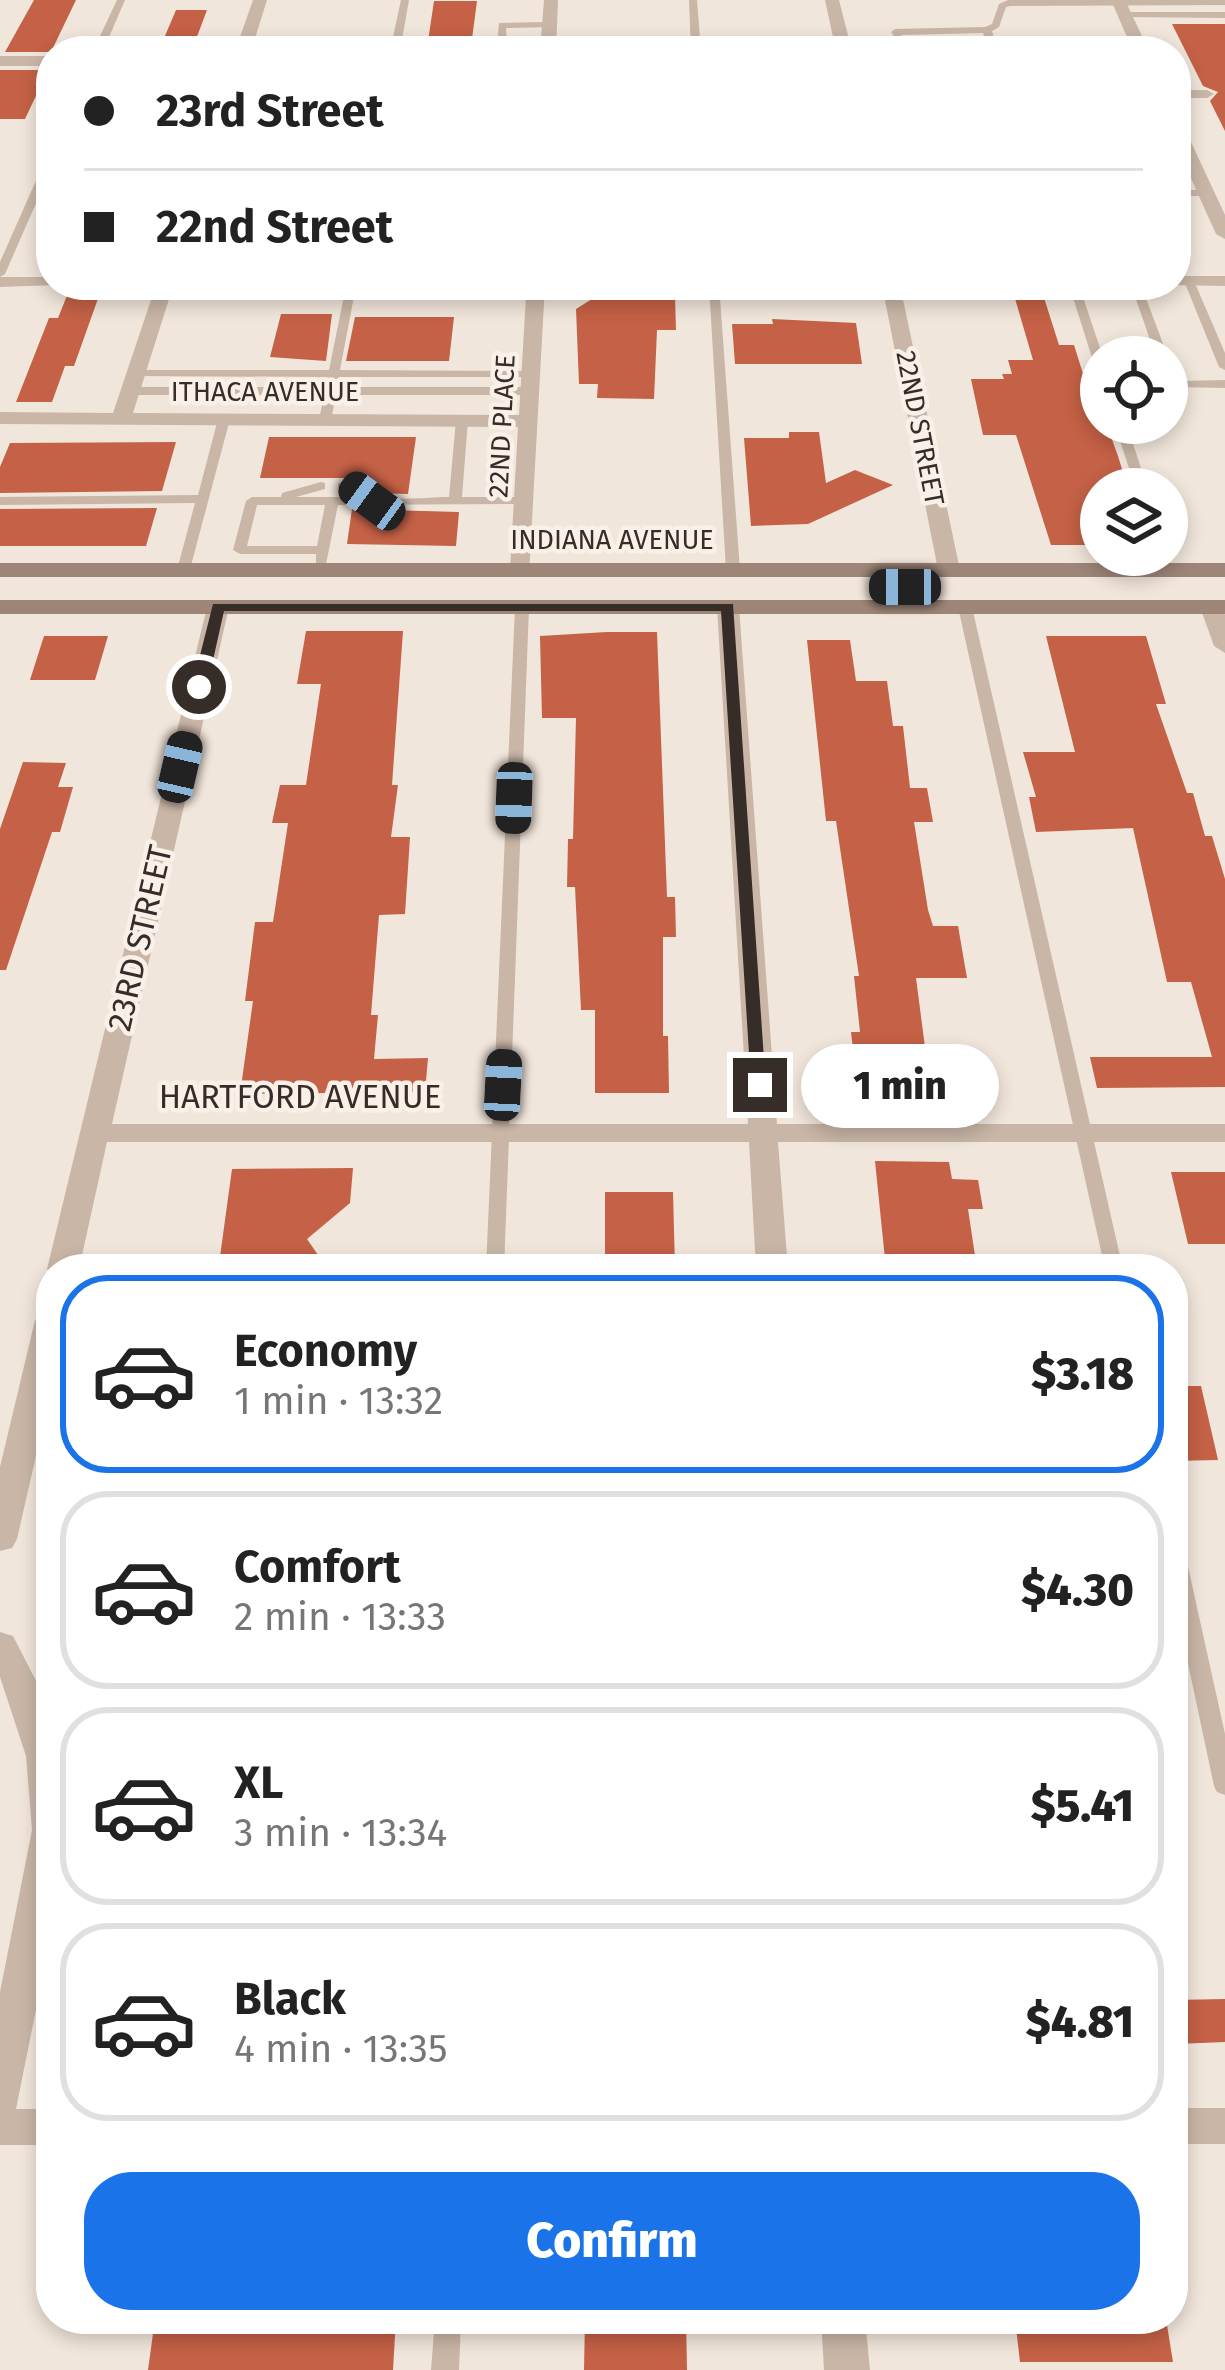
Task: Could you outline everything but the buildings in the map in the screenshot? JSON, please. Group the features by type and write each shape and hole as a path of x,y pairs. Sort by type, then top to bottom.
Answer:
{"main road":[{"name":"INDIANA AVENUE","path":"0,570 184,570 321,560 521,570 1080,567"},
{"path":"321,560 409,586 689,589 728,607 766,592 941,587 1080,573"},
{"name":"INDIANA AVENUE","path":"1188,567 1225,570"},
{"path":"0,595 218,607"},
{"path":"0,607 970,607 1220,600"}],"street":[{"path":"248,36 260,0"},
{"path":"549,36 551,0"},
{"path":"832,0 840,36"},
{"path":"1120,6 1134,36"},
{"path":"0,61 36,61"},
{"path":"1191,94 1207,94"},
{"path":"1191,160 1225,234"},
{"path":"0,278 36,281"},
{"path":"1191,281 1225,281"},
{"path":"121,419 160,300"},
{"name":"22ND PLACE","path":"521,570 535,300"},
{"name":"22ND STREET","path":"894,300 949,570"},
{"name":"ITHACA AVENUE","path":"0,418 529,421"},
{"path":"1220,600 1225,646"},
{"name":"23RD STREET","path":"66,1254 218,607"},
{"path":"728,607 771,1254"},
{"name":"HARTFORD AVENUE","path":"94,1133 1225,1132"},
{"path":"0,1539 36,1384"},
{"path":"0,1645 36,1712"},
{"path":"0,2098 36,1909"},
{"path":"1188,2126 1225,2126"},
{"path":"0,2127 36,2127"},
{"path":"844,2334 847,2370"}],"lane":[{"path":"105,36 121,0"},
{"path":"398,36 405,0"},
{"path":"693,0 695,36"},
{"path":"1120,6 1225,2"},
{"path":"992,36 1002,5 1008,3 1225,15"},
{"path":"502,7 502,36"},
{"path":"502,25 550,25"},
{"path":"898,31 899,36"},
{"path":"0,278 36,193"},
{"path":"1191,193 1206,193"},
{"path":"1191,297 1225,367"},
{"path":"325,420 348,300"},
{"path":"715,300 733,570"},
{"path":"1079,300 1091,336"},
{"path":"1141,300 1154,336"},
{"path":"133,382 334,373 531,383"},
{"path":"133,382 330,391 531,383"},
{"path":"1188,386 1225,385"},
{"path":"184,570 224,419"},
{"path":"455,501 463,420"},
{"path":"272,501 321,486"},
{"path":"342,486 352,486 372,501"},
{"path":"0,501 203,499"},
{"path":"332,501 321,560 240,550 252,501 332,501 372,501 455,501 525,501"},
{"path":"496,1254 522,607"},
{"path":"970,607 1111,1254"},
{"path":"1188,1614 1225,1786"},
{"path":"445,2370 447,2334"}],"route":[{"path":"199,687 218,607 728,607 760,1085"}]}
